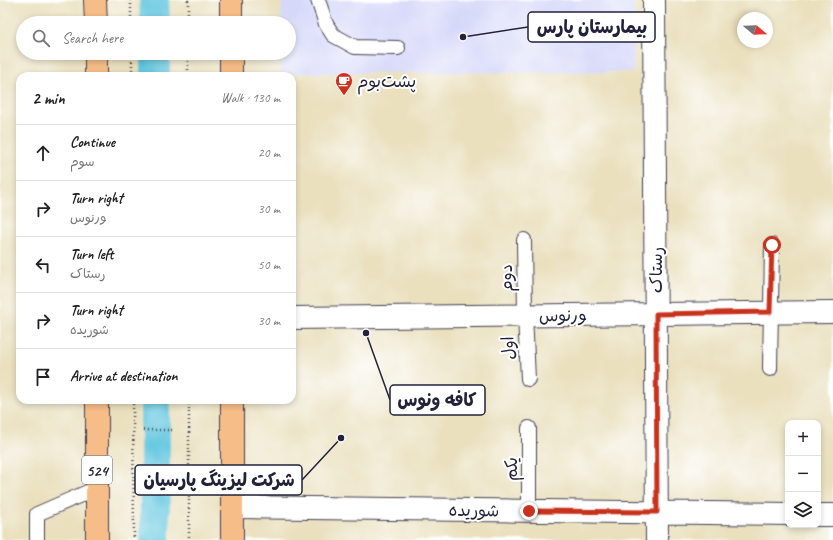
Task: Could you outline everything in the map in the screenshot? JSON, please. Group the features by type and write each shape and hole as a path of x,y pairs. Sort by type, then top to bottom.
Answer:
{"main road":[{"path":"96,0 96,16"},
{"path":"231,0 231,16"},
{"path":"96,60 96,72"},
{"path":"231,60 231,72"},
{"name":"524","path":"97,404 97,540"},
{"path":"232,404 232,540"}],"street":[{"name":"رستاک","path":"654,0 657,540"},
{"name":"ورنوس","path":"296,318 833,312"},
{"name":"شوریده","path":"232,507 785,514"},
{"path":"821,515 833,515"}],"lane":[{"path":"318,0 326,24 333,35 355,47 398,48"},
{"name":"دوم","path":"524,240 525,315"},
{"path":"770,369 772,245"},
{"name":"اول","path":"525,315 528,380"},
{"name":"یکم","path":"529,428 529,511"},
{"path":"37,540 37,514 97,488"}],"path":[{"path":"131,0 132,16"},
{"path":"188,0 188,16"},
{"path":"132,60 132,72"},
{"path":"188,60 188,72"},
{"path":"133,404 134,540"},
{"path":"189,404 189,540"},
{"path":"143,430 174,430"}],"shaded area":[{"path":"282,0 634,0 633,72 281,72 281,60 296,60 296,16 281,16"}],"waterway":[{"path":"154,0 155,16"},
{"path":"155,60 155,72"},
{"path":"155,404 155,540"}],"place":[{"name":"بیمارستان پارس","path":"463,37"},
{"name":"پشت‌بوم","path":"344,96"},
{"name":"کافه ونوس","path":"366,333"},
{"name":"شرکت لیزینگ پارسیان","path":"341,438"}],"route":[{"path":"529,511 657,512 656,314 770,312 772,245"}]}
